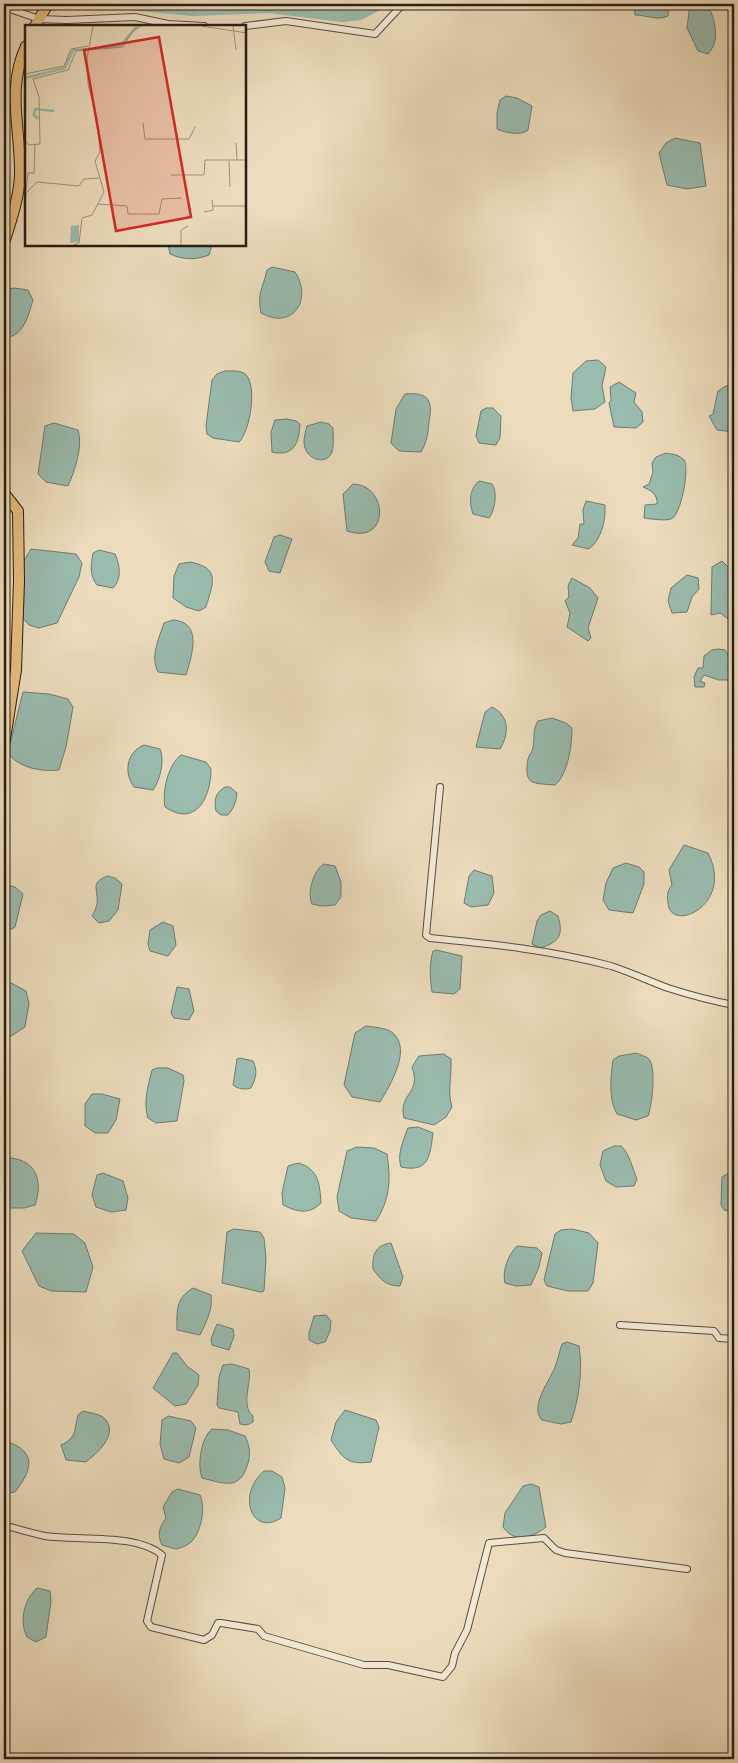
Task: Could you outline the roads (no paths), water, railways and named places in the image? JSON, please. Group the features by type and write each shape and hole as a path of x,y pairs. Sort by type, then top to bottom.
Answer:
{"main road":[{"path":"38,21 48,4"},
{"path":"4,243 15,205 20,176 14,90 16,73 25,49"},
{"path":"4,492 18,511 19,581 16,670 4,745"}],"street":[{"path":"246,26 286,21 375,34 403,4"},
{"path":"4,7 38,21 135,16 168,24 186,25"},
{"path":"440,786 426,935 430,938 485,942 563,955 613,967 668,988 734,1005"},
{"path":"620,1325 714,1332 719,1338 734,1340"},
{"path":"4,1525 45,1536 116,1541 153,1548 162,1555 147,1622 150,1627 204,1640 212,1635 220,1622 258,1629 264,1636 338,1659 364,1665 388,1665 443,1676 452,1666 455,1653 467,1630 489,1543 544,1538 556,1550 565,1553 687,1569"}],"waterway":[{"path":"128,4 193,10 269,7 342,16 360,14 379,4"}]}
